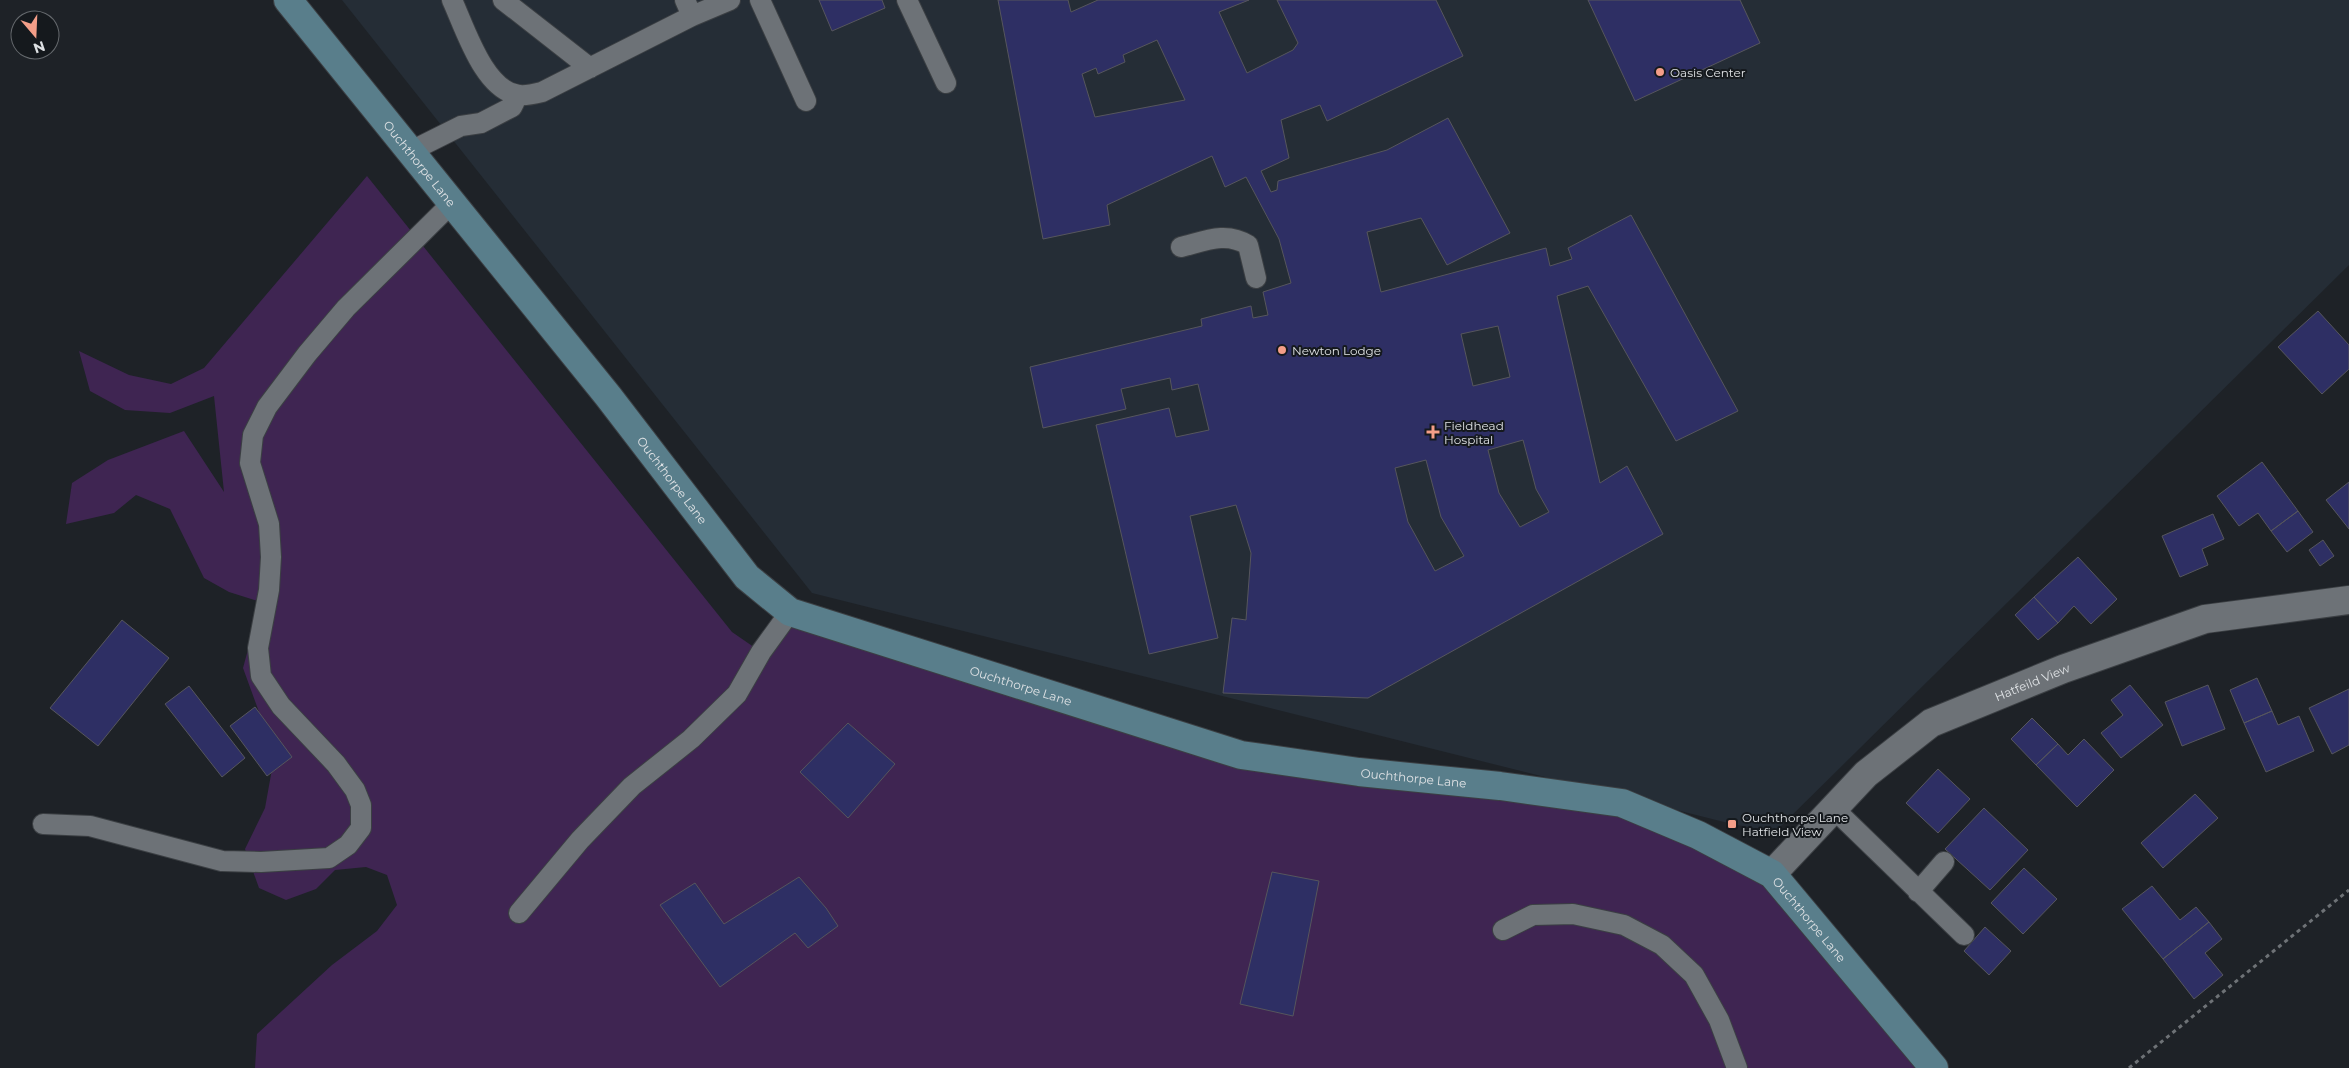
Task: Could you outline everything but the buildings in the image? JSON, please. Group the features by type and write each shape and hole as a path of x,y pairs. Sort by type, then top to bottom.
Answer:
{"street":[{"name":"Ouchthorpe Lane","path":"288,0 608,396 747,577 790,612 1241,755 1359,772 1500,786 1622,804 1698,835 1772,874 1934,1068"},
{"name":"Hatfeild View","path":"1772,874 1866,774 1931,723 2054,672 2205,619 2349,600"}],"lane":[{"path":"452,0 492,80 504,90 518,95 542,92 590,68 688,8 730,0"},
{"path":"503,0 590,68"},
{"path":"760,0 806,101"},
{"path":"908,0 946,82"},
{"path":"411,151 461,126 481,123 512,106 518,95"},
{"path":"43,824 90,826 222,861 261,862 328,858 348,845 361,828 361,805 355,790 336,764 281,706 261,676 258,648 269,590 271,557 269,524 250,463 253,435 268,407 307,354 346,308 452,203"},
{"path":"1180,247 1219,238 1236,237 1248,245 1256,278"},
{"path":"519,913 580,840 632,786 691,739 737,694 761,652 790,612"},
{"path":"1833,808 1964,935"},
{"path":"1918,892 1944,862"},
{"path":"1503,930 1534,914 1573,914 1624,925 1662,946 1694,975 1719,1020 1737,1068"}],"path":[{"path":"2129,1068 2349,890"}],"shaded area":[{"name":"Fieldhead Hospital","path":"342,0 2349,0 2349,265 1775,832 1732,824 812,593"},
{"path":"367,176 732,632 761,652 790,612 1241,755 1622,803 1772,874 1934,1068 255,1068 257,1034 332,965 377,931 397,905 387,875 366,867 335,870 316,889 286,900 259,888 245,849 265,808 272,769 270,742 243,668 261,602 229,592 204,578 170,509 136,495 114,513 66,524 72,483 108,460 184,431 224,492 214,396 170,413 125,410 90,391 79,351 129,375 171,384 204,368"}],"place":[{"name":"Oasis Center","path":"1660,72"},
{"name":"Newton Lodge","path":"1282,350"},
{"name":"Fieldhead Hospital","path":"1433,432"},
{"name":"Ouchthorpe Lane Hatfield View","path":"1732,824"}]}
